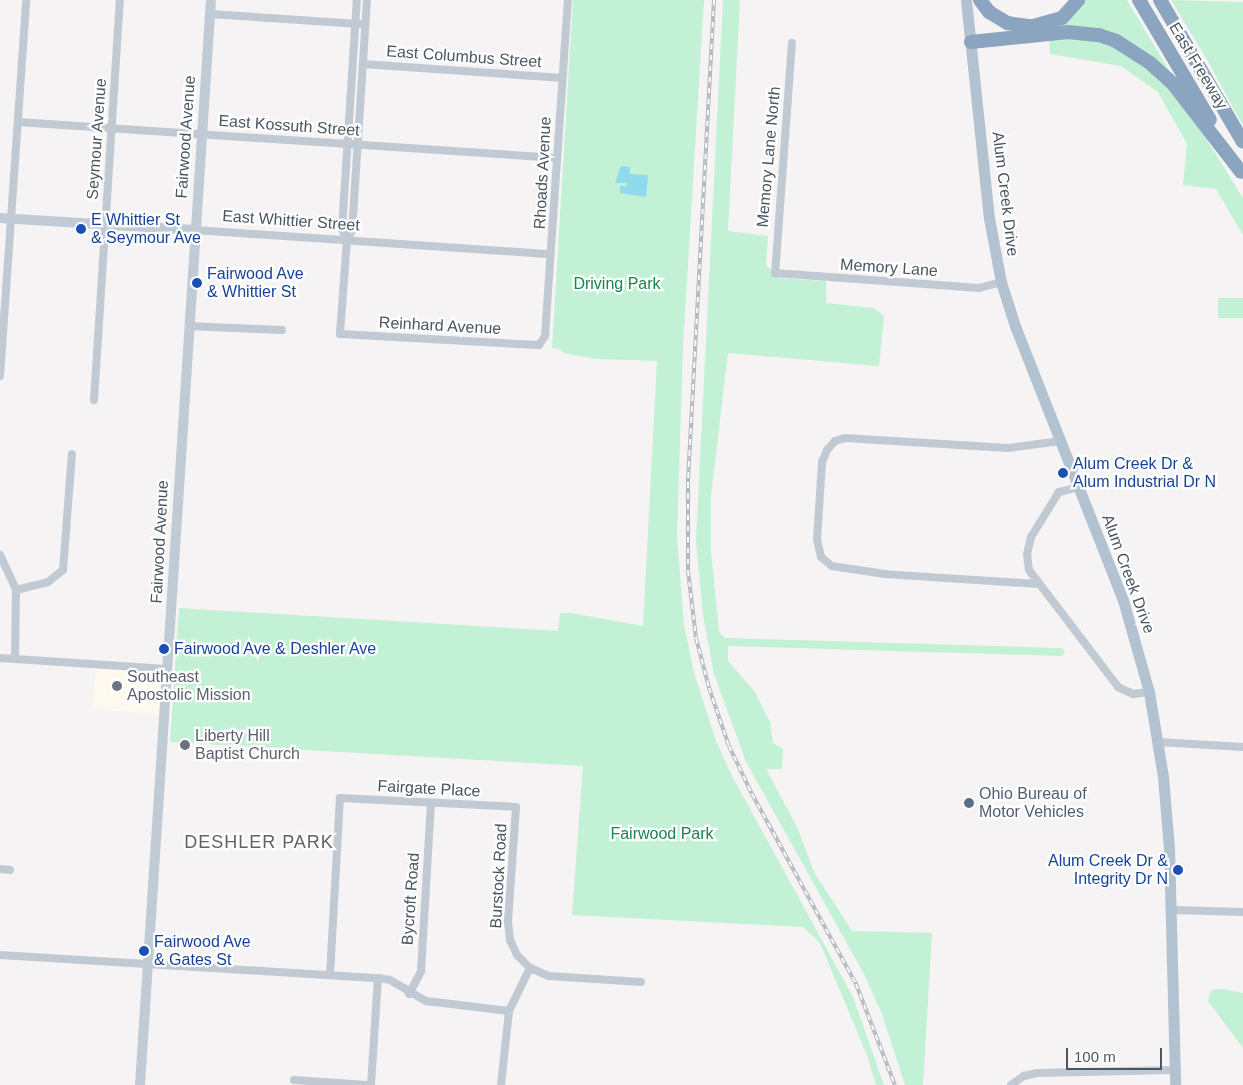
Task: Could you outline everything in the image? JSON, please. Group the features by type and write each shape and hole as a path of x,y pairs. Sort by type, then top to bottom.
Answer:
{"highway":[{"path":"980,0 989,12 1007,23 1034,27"},
{"path":"970,42 978,34 1034,27 1062,18 1078,0"},
{"name":"East Freeway","path":"1139,0 1242,174"},
{"name":"East Freeway","path":"1160,0 1243,142"},
{"path":"970,42 1068,32 1099,35 1116,41 1150,63 1173,84 1242,174"}],"main road":[{"name":"Alum Creek Drive","path":"966,0 989,218 1001,282 1014,326 1123,600 1149,692 1165,795 1171,910 1174,1085"}],"street":[{"path":"0,376 26,0"},
{"name":"Seymour Avenue","path":"94,400 120,0"},
{"name":"Fairwood Avenue","path":"140,1085 211,0"},
{"path":"347,240 342,229 357,0"},
{"path":"347,240 352,230 367,0"},
{"name":"Rhoads Avenue","path":"539,345 546,336 568,0"},
{"path":"210,14 366,25"},
{"name":"Memory Lane North","path":"775,272 792,44"},
{"name":"East Columbus Street","path":"363,64 563,78"},
{"name":"East Kossuth Street","path":"18,122 557,158"},
{"name":"East Whittier Street","path":"0,218 550,254"},
{"name":"Reinhard Avenue","path":"347,240 340,334 539,345"},
{"name":"Memory Lane","path":"775,272 979,288 1001,282"},
{"path":"189,326 282,330"},
{"path":"1038,584 878,573 832,566 821,557 817,540 822,462 826,450 835,441 855,437 1016,448 1061,441"},
{"path":"16,590 48,582 63,570 72,454"},
{"path":"1079,487 1060,492 1031,537 1027,561 1038,584 1118,687 1133,694 1149,692"},
{"path":"0,556 16,590 16,659"},
{"path":"0,658 167,669"},
{"path":"1158,742 1243,747"},
{"name":"Fairgate Place","path":"330,975 340,798 516,807"},
{"name":"Bycroft Road","path":"409,994 421,971 431,802"},
{"name":"Burstock Road","path":"516,807 509,932 513,948 530,968"},
{"path":"0,869 10,870"},
{"path":"1171,910 1243,912"},
{"path":"0,955 378,978 390,980 409,994 432,1002 484,1005 508,1011"},
{"path":"502,1085 508,1011 530,968 557,977 641,982"},
{"path":"371,1085 378,978"},
{"path":"1011,1085 1024,1076 1037,1073 1174,1070"},
{"path":"294,1080 367,1085"}],"shaded area":[{"path":"96,662 175,669 171,716 92,709"}],"green space":[{"name":"Fairwood Park","path":"573,0 704,0 683,346 677,537 684,624 694,673 716,741 732,776 853,997 884,1085 876,1085 867,1055 820,943 803,927 572,915 583,766 170,742 179,608 558,631 560,613 571,613 643,626 657,361 598,359 563,353 560,349 552,348"},
{"path":"723,0 740,0 728,231 768,236 766,265 779,278 826,281 826,303 874,308 884,316 879,366 728,353 711,496 711,551 719,632 725,638 1061,648 1065,652 1062,656 728,646 728,661 755,692 770,722 773,743 783,749 782,769 766,769 798,829 814,872 852,931 932,933 923,1085 905,1085 882,1014 864,974 746,762 714,674 703,615 696,541"},
{"path":"1083,0 1127,0 1173,77 1141,51 1048,29"},
{"path":"1171,0 1243,2 1243,126 1209,63"},
{"path":"1073,35 1110,43 1158,76 1205,137 1243,198 1243,235 1216,189 1183,185 1187,144 1158,92 1121,66 1050,54 1049,37"},
{"path":"1218,298 1243,298 1243,318 1218,318"},
{"path":"1222,989 1243,993 1243,1048 1208,1001 1211,990"}],"water":[{"path":"621,166 630,167 630,174 648,175 646,197 620,193 620,186 627,186 627,183 615,183"}],"railway":[{"path":"714,0 688,482 688,571 696,638 709,688 729,746 752,794 856,984 895,1085"}],"place":[{"name":"E Whittier St & Seymour Ave","path":"81,229"},
{"name":"Fairwood Ave & Whittier St","path":"197,283"},
{"name":"Alum Creek Dr & Alum Industrial Dr N","path":"1063,473"},
{"name":"Fairwood Ave & Deshler Ave","path":"164,649"},
{"name":"Southeast Apostolic Mission","path":"117,686"},
{"name":"Liberty Hill Baptist Church","path":"185,745"},
{"name":"Ohio Bureau of Motor Vehicles","path":"969,803"},
{"name":"Alum Creek Dr & Integrity Dr N","path":"1178,870"},
{"name":"Fairwood Ave & Gates St","path":"144,951"}],"district":[{"name":"DESHLER PARK","path":"259,842"}],"park label":[{"name":"Driving Park","path":"617,284"}]}
